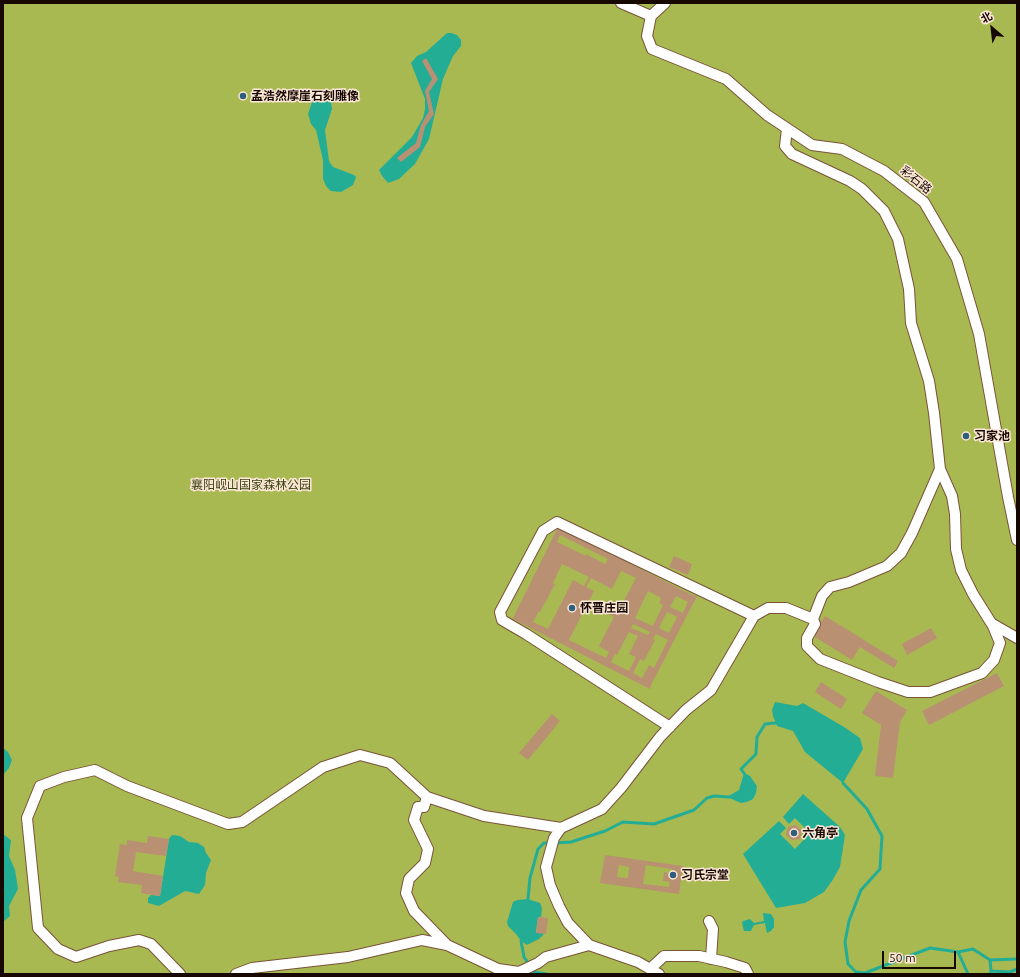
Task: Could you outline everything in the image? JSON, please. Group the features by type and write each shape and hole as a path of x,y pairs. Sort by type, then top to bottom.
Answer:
{"street":[{"path":"621,3 651,16 665,3"},
{"name":"彩石路","path":"651,16 647,36 652,49 726,80 767,115 812,145 842,149 884,171 924,202 957,260 980,334 1008,497 1017,540"},
{"path":"787,129 786,146 792,154 850,181 862,189 884,211 898,239 909,289 911,323 930,387 940,469 952,496 955,514 956,549 961,570 973,594 991,623 1000,643 994,660 982,673 930,692 908,692 820,659 807,646 807,638 814,624 813,619 822,596 830,587 849,582 887,566 901,553 912,533 940,469"},
{"path":"670,727 502,620 500,612 543,531 557,522 754,616"},
{"path":"748,974 745,968 699,956 664,956 655,971 638,962 588,945 568,923 550,885 546,867 554,838 561,828 602,809 621,788 670,727 686,710 711,690 754,616 768,608 786,608 813,619"},
{"path":"991,623 1017,638"},
{"path":"180,974 151,944 139,940 109,946 76,957 58,949 38,928 26,818 40,786 64,777 94,770 127,786 228,824 242,822 323,767 360,755 390,763 427,797 484,816 561,828"},
{"path":"427,797 424,807 418,807 414,820 428,849 425,863 409,879 406,893 414,910 446,945"},
{"path":"709,921 713,929 711,959"},
{"path":"236,974 252,968 348,957 422,940 446,945 498,969 519,972 537,964 546,957 588,945"}],"green space":[{"name":"襄阳岘山国家森林公园","path":"3,3 1017,3 1017,974 3,974"}],"water":[{"path":"447,33 457,35 461,40 461,46 453,56 443,79 429,139 415,164 399,179 388,183 379,170 412,137 423,118 425,109 425,99 411,63 417,56 426,52"},
{"path":"321,92 327,93 331,100 332,109 325,130 329,161 333,167 356,177 353,185 341,192 331,191 326,186 323,179 323,160 316,130 311,124 308,114 313,99"},
{"path":"775,702 797,706 803,703 860,738 863,749 843,783 805,752 793,731 777,726 772,710"},
{"path":"3,748 8,752 12,760 9,768 3,775"},
{"path":"744,773 750,776 757,786 753,799 741,803 727,797 739,790"},
{"path":"803,794 840,827 845,835 840,867 824,892 805,903 776,908 743,854 779,821 786,828 780,834 795,849 810,833 795,818 789,824 783,817"},
{"path":"3,834 11,840 9,856 15,870 18,889 9,906 10,916 3,922"},
{"path":"172,835 180,836 189,842 198,843 204,847 211,860 206,873 205,885 199,894 185,891 159,906 148,903 148,898 151,895 160,896 169,839"},
{"path":"528,899 540,903 542,908 541,917 538,917 536,932 544,934 539,939 527,945 521,941 508,926 507,922 513,902"},
{"path":"763,913 771,914 774,919 774,927 771,931 767,933 765,923 754,925 751,931 744,931 743,921 750,919 754,923 764,921"}],"building":[{"path":"426,58 438,79 429,92 434,114 425,127 420,147 401,162 397,158 416,143 421,125 429,111 425,91 432,79 422,61"},
{"name":"怀晋庄园","path":"558,527 692,595 697,596 650,689 515,620 512,620","holes":["560,535 608,559 605,564 586,554 586,556 557,542","562,564 589,577 584,586 573,580 548,629 533,622 555,584 553,583","621,571 636,578 619,610 604,602 600,609 614,617 599,646 609,652 606,658 569,640 594,591 586,587 591,578 612,589","648,591 661,598 659,603 663,605 653,626 635,618","676,596 688,602 683,613 670,607","667,612 677,617 669,633 659,628","633,624 650,632 648,635 631,628","629,632 638,636 629,654 636,657 629,671 611,662 615,654 617,655","656,634 668,640 654,668 649,665 642,678 633,673 640,659 644,661 655,640 653,639"]},
{"path":"674,556 692,564 688,575 669,567"},
{"path":"825,616 898,661 894,668 860,647 852,660 812,635"},
{"path":"931,628 937,638 907,655 902,644"},
{"path":"997,673 1004,686 929,725 922,711"},
{"path":"821,682 847,699 841,709 815,692"},
{"path":"876,691 907,710 900,722 893,778 875,776 881,725 862,713"},
{"path":"552,714 560,721 528,760 519,753"},
{"name":"六角亭","path":"796,825 802,831 800,839 792,840 786,835 788,827"},
{"path":"148,836 169,839 166,856 136,852 133,871 163,876 160,896 141,893 142,885 118,882 119,877 115,876 120,844 127,845 127,840 147,843"},
{"name":"习氏宗堂","path":"605,855 683,866 679,894 600,883","holes":["619,865 629,867 628,878 617,877","646,865 672,869 672,874 664,872 663,881 670,882 669,887 643,884"]},
{"path":"538,917 548,918 546,934 536,933"}],"waterway":[{"path":"746,776 741,769 756,754 757,737 765,724 775,723"},
{"path":"843,783 867,809 882,836 880,869 861,890 849,921 845,942 848,964 856,972 865,973 930,948 958,952 973,949 990,960 1017,959"},
{"path":"555,843 571,842 605,831 623,822 654,824 694,810 707,798 714,796 729,797"},
{"path":"528,899 530,878 538,849 544,843 550,843"},
{"path":"521,941 524,957 534,972 547,974"},
{"path":"958,952 968,974"},
{"path":"990,960 990,974"},
{"path":"991,971 1010,972 1017,969"}],"place":[{"name":"孟浩然摩崖石刻雕像","path":"243,96"},
{"name":"习家池","path":"966,436"},
{"name":"怀晋庄园","path":"572,608"},
{"name":"六角亭","path":"794,833"},
{"name":"习氏宗堂","path":"673,875"}]}
